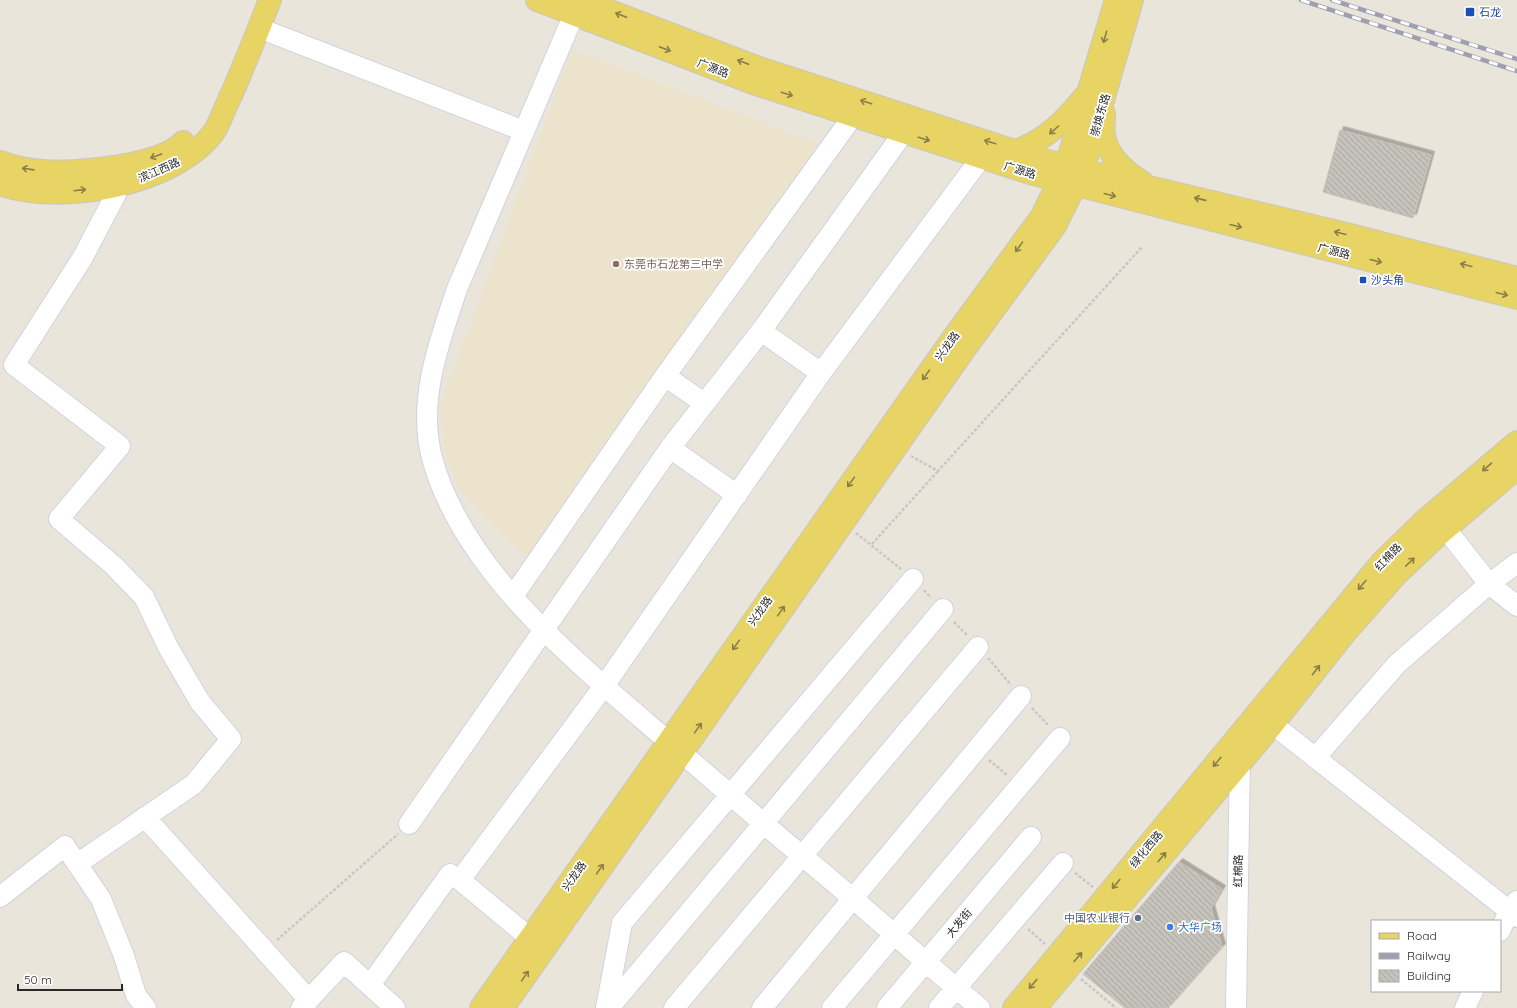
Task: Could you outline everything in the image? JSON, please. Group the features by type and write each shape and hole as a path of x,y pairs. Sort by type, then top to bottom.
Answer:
{"main road":[{"name":"滨江西路","path":"0,162 15,167 42,171 72,172 103,169 150,159 177,149 202,123 219,90 256,0"},
{"name":"滨江西路","path":"0,184 40,192 71,191 104,187 132,182 153,175 185,159 214,132 270,0"},
{"name":"广源路","path":"537,0 577,7 758,68 1017,151 1071,176 1517,298"},
{"name":"崇焕东路","path":"1096,96 1116,0"},
{"name":"崇焕东路","path":"1048,221 1071,176 1096,96 1132,0"},
{"name":"广源路","path":"577,7 753,84 982,158 1071,176 1148,187 1334,231 1517,278"},
{"path":"1017,151 1037,142 1051,132 1070,114 1096,96 1104,137 1113,156 1126,172 1148,187"},
{"name":"兴龙路","path":"481,1008 530,938 842,523 896,448 1048,221"},
{"name":"兴龙路","path":"503,1008 675,747 946,347 1048,221"},
{"name":"红棉路","path":"1285,695 1332,620 1382,562 1424,521 1517,442"},
{"name":"红棉路","path":"1285,695 1345,633 1396,575 1446,529 1517,468"},
{"name":"绿化西路","path":"1036,1008 1240,763 1266,718 1285,695"},
{"name":"绿化西路","path":"1014,1008 1241,734 1266,718"}],"street":[{"path":"577,7 457,289 430,383 426,422 432,458 451,507 477,551 513,596 544,630 604,686 729,796 854,899 925,963 980,1008"},
{"path":"259,28 524,131"},
{"path":"513,596 665,376 853,116"},
{"path":"409,824 670,448 761,331 904,132"},
{"path":"460,880 604,686 821,373 982,158"},
{"path":"77,864 194,784 231,739 200,702 168,647 144,597 114,566 59,519 120,446 14,365 83,257 116,194"},
{"path":"761,331 821,373"},
{"path":"665,376 704,403"},
{"path":"670,448 737,495"},
{"path":"1446,529 1489,584 1517,606"},
{"path":"1315,758 1397,664 1489,584 1517,563"},
{"path":"606,1008 622,923 913,579"},
{"path":"610,1008 943,609"},
{"path":"674,1008 978,647"},
{"path":"762,1008 1021,696"},
{"path":"1266,718 1315,758 1514,910 1501,930"},
{"name":"红棉路","path":"1236,1008 1241,734"},
{"path":"832,1008 1060,738"},
{"path":"145,817 265,951 305,1004 344,962 395,1008"},
{"name":"大发街","path":"887,1008 1031,837"},
{"path":"0,897 65,846 101,899 124,956 136,995 146,1008"},
{"path":"939,1008 1062,863"},
{"path":"370,985 450,874 460,880 530,938"},
{"path":"1465,1008 1473,992"}],"path":[{"path":"872,544 1142,247"},
{"path":"896,448 938,471"},
{"path":"842,523 872,544 913,579 943,609 1060,738"},
{"path":"977,750 1020,785"},
{"path":"265,951 409,824"},
{"path":"1069,968 1116,1008"}],"shaded area":[{"name":"东莞市石龙第三中学","path":"572,49 822,145 532,563 458,489 445,452 440,407"}],"building":[{"path":"1340,130 1431,155 1413,218 1323,192"},
{"name":"大华广场","path":"1179,862 1222,889 1211,908 1222,947 1168,1008 1125,1008 1083,974"}],"railway":[{"path":"1301,0 1517,71"},
{"path":"1332,0 1517,59"}],"place":[{"name":"石龙","path":"1470,12"},
{"name":"东莞市石龙第三中学","path":"616,264"},
{"name":"沙头角","path":"1363,280"},
{"name":"中国农业银行","path":"1138,918"},
{"name":"大华广场","path":"1170,927"}]}
